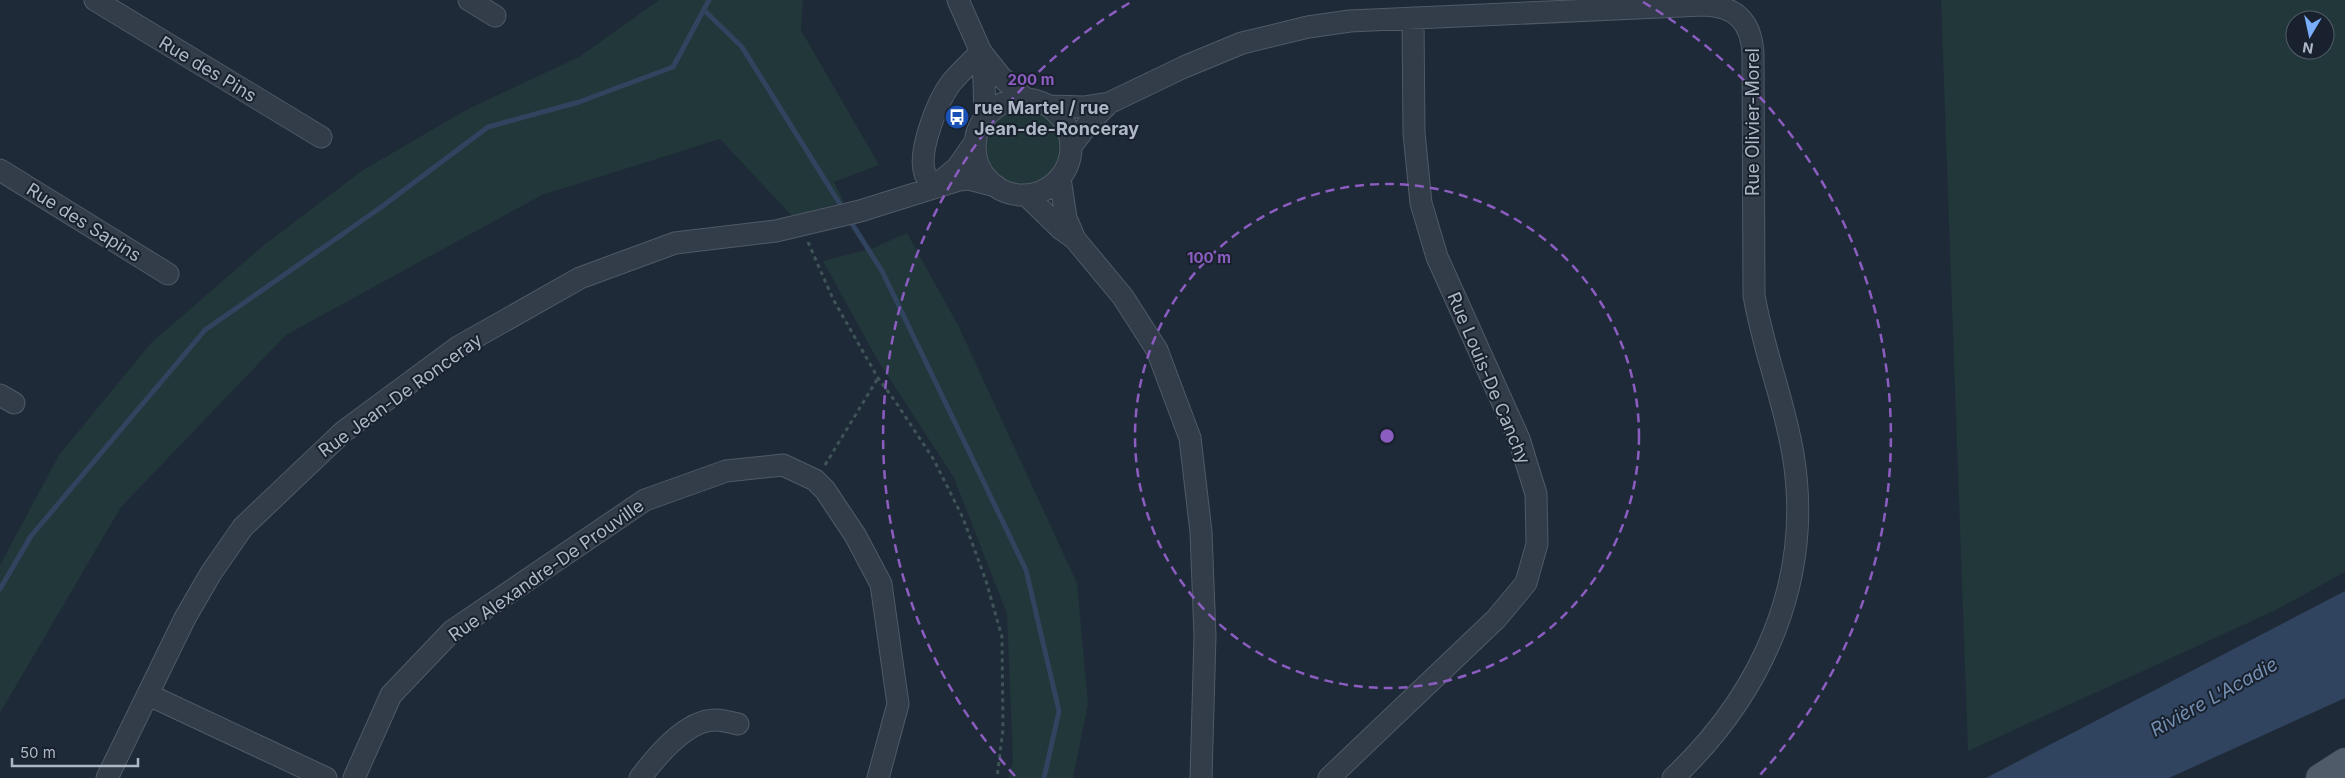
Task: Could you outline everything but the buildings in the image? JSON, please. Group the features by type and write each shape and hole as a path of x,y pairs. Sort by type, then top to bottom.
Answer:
{"main road":[{"path":"2320,778 2345,762"}],"street":[{"name":"Rue des Pins","path":"95,0 321,137"},
{"path":"469,0 495,16"},
{"path":"958,0 981,52 1000,76 1026,99 1050,106 1066,124 1072,146 1071,157 1060,178 1051,186 1026,195 1014,194 996,186 985,176 978,162 975,142 984,118 984,80 981,52"},
{"name":"Rue Olivier-Morel","path":"1050,106 1084,106 1109,103 1184,67 1242,43 1308,27 1350,21 1715,5 1728,8 1738,16 1750,30 1753,52 1754,295 1760,328 1792,452 1797,492 1796,544 1782,609 1762,660 1727,720 1692,760 1673,778"},
{"name":"Rue Louis-De Canchy","path":"1329,778 1496,620 1526,583 1537,544 1536,494 1519,439 1437,257 1421,203 1414,133 1413,18"},
{"path":"934,187 925,173 924,160 933,121 951,83 981,52"},
{"path":"984,118 1003,103 1026,99"},
{"name":"Rue Olivier-Morel","path":"1072,146 1089,123 1109,103"},
{"name":"Rue Jean-De Ronceray","path":"934,187 956,168 975,142"},
{"name":"Rue des Sapins","path":"0,170 168,274"},
{"path":"1060,178 1066,218 1074,238"},
{"name":"Rue Jean-De Ronceray","path":"107,778 185,618 211,573 243,527 343,432 458,347 580,278 675,244 776,231 860,211 934,187 969,180 996,186"},
{"path":"1026,195 1061,229 1074,238 1123,296 1157,350 1190,438 1201,532 1205,636 1204,778"},
{"name":"Rue Alexandre-De Prouville","path":"354,778 391,695 452,632 645,500 726,471 784,465 816,480 825,490 855,535 881,584 898,704 878,778"},
{"path":"149,695 326,778"},
{"path":"640,778 655,758 694,724 714,720 738,724"}],"path":[{"path":"800,225 833,299 878,378 896,401 934,460 962,518 986,581 1002,637 1003,729 997,778"},
{"path":"816,480 878,378"}],"green space":[{"path":"659,0 803,0 801,30 879,165 834,182 844,202 792,216 720,139 542,195 286,335 121,507 0,713 0,565 59,455 151,343 264,245 363,170 468,109 579,57"},
{"path":"1941,0 2345,0 2345,572 2276,610 1968,751"},
{"path":"1017,109 1033,109 1054,120 1065,141 1065,157 1054,178 1033,189 1017,189 1003,183 991,171 985,157 985,141 991,127 1003,115"},
{"path":"907,233 959,327 1077,583 1088,704 1073,778 1008,778 1013,762 1007,614 954,478 877,359 823,261 873,248"}],"water":[{"name":"Rivière L'Acadie","path":"2345,591 2345,698 2169,778 1986,778"}],"waterway":[{"path":"0,589 31,536 205,330 380,208 488,127 579,102 673,67 709,0"},
{"path":"704,10 742,47 843,209"},
{"path":"849,219 882,271 1026,570 1059,711 1044,778"}],"place":[{"name":"rue Martel / rue Jean-de-Ronceray","path":"957,117"}]}
